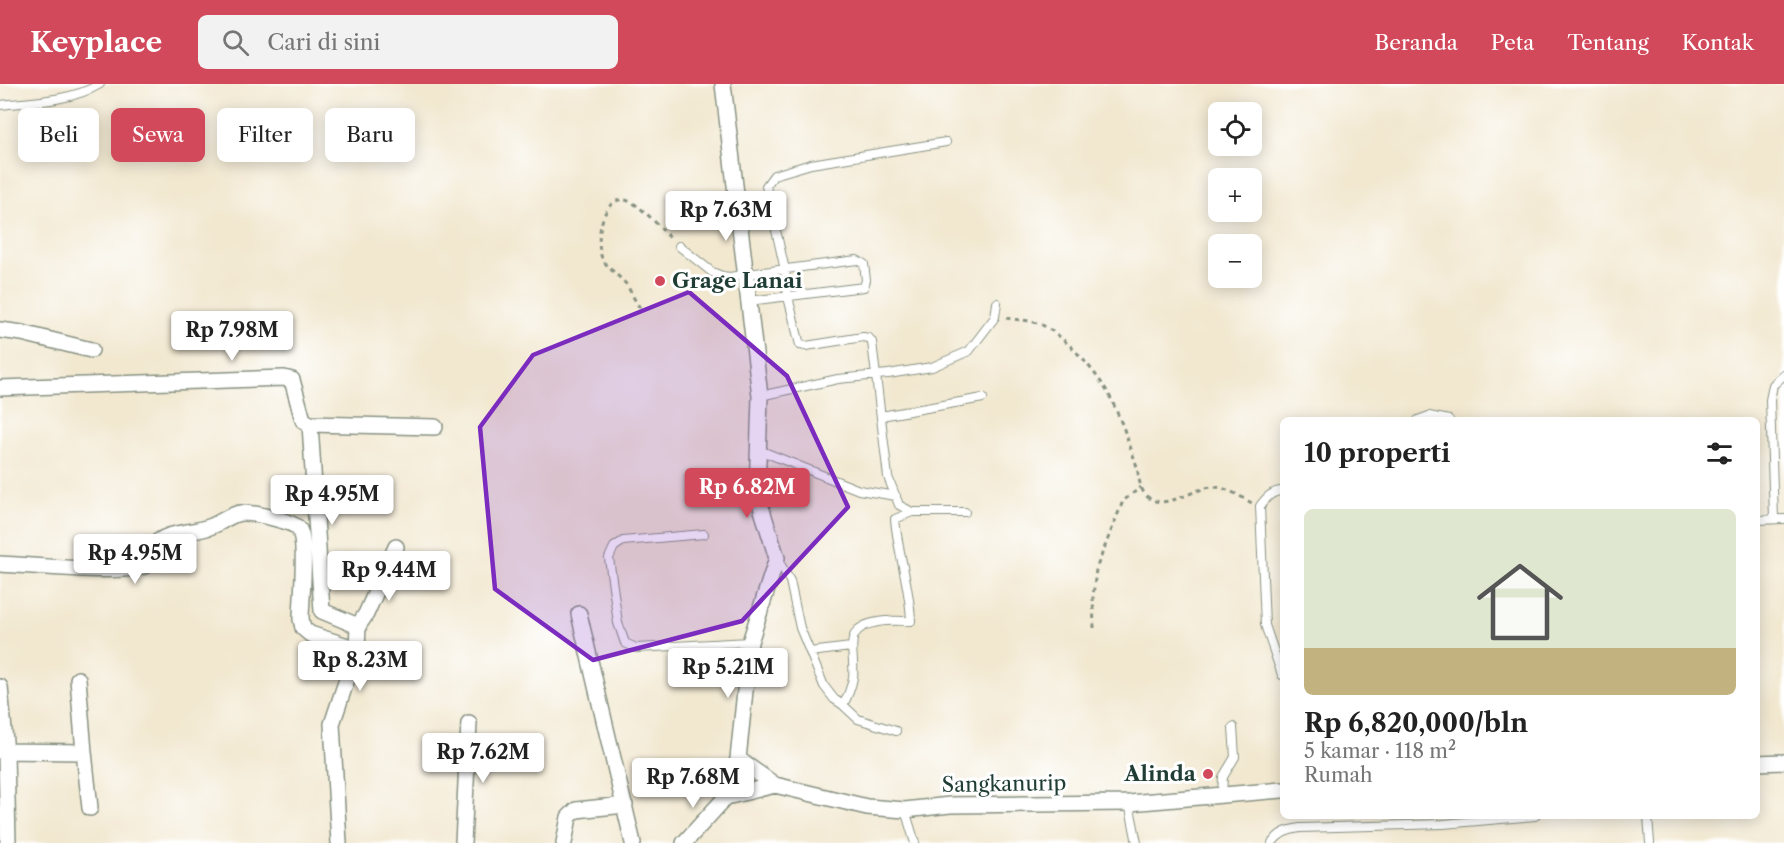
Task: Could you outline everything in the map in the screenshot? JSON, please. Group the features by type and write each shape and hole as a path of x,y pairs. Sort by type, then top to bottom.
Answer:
{"street":[{"path":"684,843 726,797 738,759 750,642 777,558 757,494 760,396 723,84"},
{"path":"0,330 91,350"},
{"path":"0,388 284,378 292,380 303,420 310,424 435,427"},
{"path":"310,424 322,610 358,626"},
{"path":"0,564 82,569 140,568 149,564 153,559 153,546 157,542 170,535 210,527 235,514 244,512 293,523 300,530 304,545 301,619 303,628 310,634 389,662"},
{"path":"339,843 332,724 357,649 358,626 366,614 396,547"},
{"path":"579,614 633,843"},
{"path":"78,679 90,808"},
{"path":"0,690 8,843"},
{"path":"463,843 469,723"},
{"path":"3,752 60,753 77,750 84,752"},
{"name":"Sangkanurip","path":"738,759 775,785 867,807 905,810 950,804 1129,803 1280,790"},
{"path":"1760,763 1784,762"},
{"path":"726,797 775,785"},
{"path":"564,843 568,817 576,810 625,805"}],"lane":[{"path":"0,105 55,98 91,89 100,84"},
{"path":"912,512 899,505 888,477 872,342 869,338 800,345 766,186 774,176 811,164 946,142"},
{"path":"679,246 712,272 730,278 747,273 857,260 864,264 866,280 864,287 749,301"},
{"path":"760,396 809,384 932,367 969,351 995,317 997,303"},
{"path":"1774,519 1770,400 1773,385 1784,375"},
{"path":"881,416 983,398"},
{"path":"759,450 859,490 896,496"},
{"path":"1280,491 1268,496 1260,506 1266,625 1280,669"},
{"path":"843,705 850,693 853,677 852,639 860,628 877,622 911,621 910,599 898,550 895,519 912,512 965,512"},
{"path":"1760,520 1784,519"},
{"path":"704,534 623,541 614,547 609,558 618,623 625,643 636,648 750,642"},
{"path":"777,558 790,581 800,628 824,686 834,699 858,719 896,731"},
{"path":"810,652 851,647"},
{"path":"1222,796 1223,777 1235,757 1233,727"},
{"path":"1129,803 1137,843"},
{"path":"905,810 915,843"},
{"path":"1272,843 1286,830 1300,828 1443,824 1500,819"},
{"path":"1648,819 1650,843"}],"path":[{"path":"640,308 625,284 603,260 600,248 601,227 608,207 613,202 624,199 634,204 679,246"},
{"path":"995,317 1040,324 1068,344 1097,377 1104,386 1136,462 1141,487 1148,497 1156,501 1169,501 1206,487 1222,488 1260,506"},
{"path":"1094,628 1093,597 1096,569 1123,501 1141,487"}],"highlighted area":[{"path":"689,292 787,376 848,507 742,621 593,660 495,589 480,427 533,355"}],"place":[{"name":"Grage Lanai","path":"660,281"},
{"name":"Alinda","path":"1208,774"}]}
